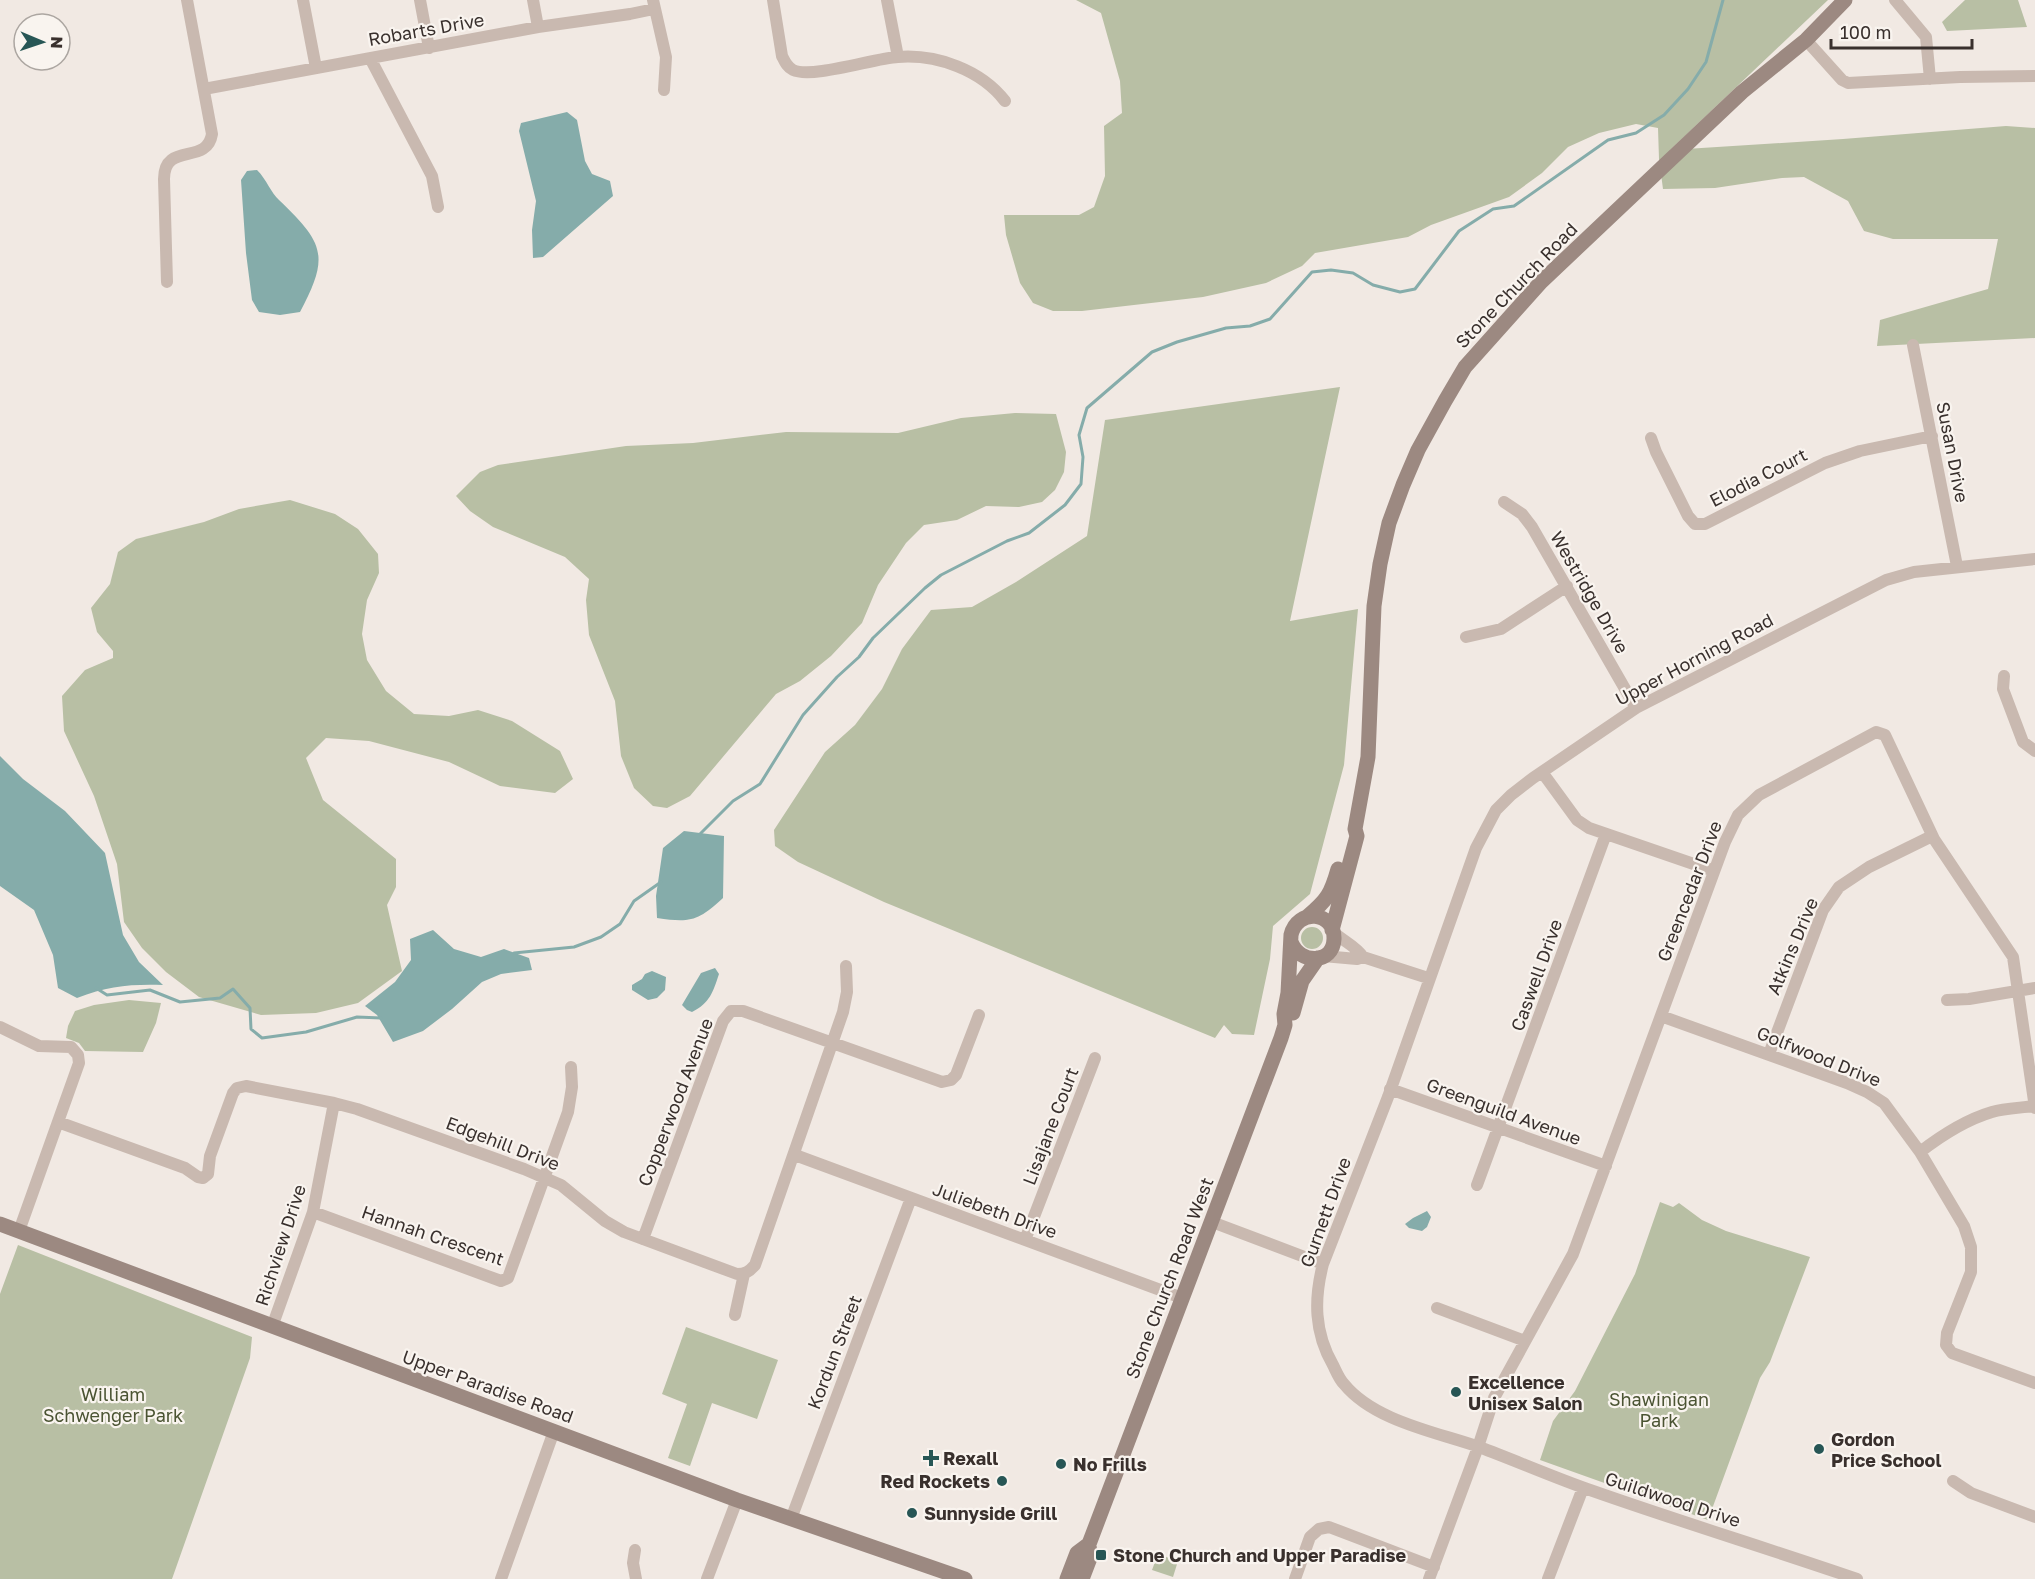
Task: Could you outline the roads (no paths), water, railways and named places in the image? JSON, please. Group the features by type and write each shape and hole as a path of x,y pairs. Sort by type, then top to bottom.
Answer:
{"main road":[{"name":"Stone Church Road","path":"1333,931 1357,836 1355,829 1368,757 1374,606 1380,564 1389,523 1418,450 1465,367 1541,282 1742,92 1806,40 1845,0"},
{"name":"Stone Church Road","path":"1308,916 1324,903 1330,893 1348,833 1355,829"},
{"path":"1308,916 1323,919 1333,931 1333,944 1306,973 1292,1017 1285,1025 1291,932 1299,921 1308,916"},
{"path":"1291,942 1301,956 1308,959 1321,957"},
{"name":"Stone Church Road West","path":"1082,1579 1090,1558 1089,1544 1285,1025"},
{"name":"Upper Paradise Road","path":"0,1224 736,1500 965,1579"},
{"name":"Stone Church Road West","path":"1067,1579 1077,1553 1089,1544"}],"street":[{"path":"167,282 164,172 169,161 175,157 201,151 211,141 212,134 188,0"},
{"path":"303,0 316,68"},
{"path":"420,0 429,48"},
{"path":"533,0 538,27"},
{"path":"773,0 782,56 786,64 794,70 813,72 898,57 930,60 952,65 979,76 1005,101"},
{"path":"887,0 898,57"},
{"path":"1895,0 1926,37 1930,79"},
{"path":"654,4 666,57 664,90"},
{"name":"Robarts Drive","path":"204,89 538,27 630,14 654,4"},
{"path":"1806,40 1842,80 1848,83 2035,76"},
{"path":"370,58 432,176 438,207"},
{"name":"Susan Drive","path":"1913,345 1957,566"},
{"name":"Elodia Court","path":"1651,438 1688,516 1695,524 1705,524 1826,463 1860,451 1932,436"},
{"name":"Westridge Drive","path":"1504,502 1527,520 1636,708"},
{"name":"Upper Horning Road","path":"1428,978 1476,848 1496,810 1511,795 1542,772 1636,708 1886,580 1914,572 2035,559"},
{"path":"1466,637 1501,629 1567,586"},
{"path":"2004,676 2003,689 2023,742 2035,751"},
{"name":"Greencedar Drive","path":"1429,1579 1494,1398 1574,1254 1714,871 1738,815 1759,795 1876,732 1885,735 1932,836 2013,957 2035,1107"},
{"path":"1542,772 1577,820 1589,828 1714,871"},
{"name":"Caswell Drive","path":"1477,1185 1606,834"},
{"name":"Atkins Drive","path":"1769,1054 1823,910 1839,887 1869,867 1932,836"},
{"path":"1333,931 1359,951 1363,957"},
{"path":"1321,957 1357,959 1363,957 1428,978"},
{"path":"735,1315 744,1274 755,1265 795,1155 846,1000 848,983 846,966"},
{"name":"Gurnett Drive","path":"1428,978 1390,1089 1323,1264 1316,1312 1320,1335 1328,1357 1344,1384 1363,1403 1390,1417 1478,1447"},
{"path":"1947,1000 1969,999 2035,988"},
{"name":"Copperwood Avenue","path":"644,1239 723,1021 731,1011 743,1011 832,1043"},
{"path":"832,1043 939,1082 945,1082 956,1075 979,1015"},
{"name":"Golfwood Drive","path":"1662,1016 1867,1092 1884,1103 1920,1152 1964,1226 1971,1247 1971,1272 1947,1333 1946,1345 1952,1353 2035,1383"},
{"path":"0,1027 24,1041 39,1046 71,1047 76,1051 79,1063 19,1231"},
{"name":"Lisajane Court","path":"1025,1240 1095,1058"},
{"name":"Hannah Crescent","path":"313,1212 501,1281 508,1278 568,1112 572,1087 571,1067"},
{"name":"Edgehill Drive","path":"58,1122 185,1168 203,1178 208,1173 210,1156 233,1093 237,1088 246,1086 334,1103 374,1114 561,1185 605,1221 624,1232 737,1274 744,1274"},
{"name":"Greenguild Avenue","path":"1390,1089 1606,1166"},
{"name":"Richview Drive","path":"272,1327 313,1212 334,1103"},
{"path":"1920,1152 1958,1126 1979,1117 1993,1112 2035,1107"},
{"name":"Juliebeth Drive","path":"795,1155 1182,1298"},
{"name":"Kordun Street","path":"791,1519 911,1198"},
{"path":"1212,1222 1323,1264"},
{"path":"1437,1308 1496,1328 1525,1341"},
{"path":"501,1579 554,1431"},
{"name":"Guildwood Drive","path":"1478,1447 1583,1488 1857,1579"},
{"path":"1953,1481 1971,1493 2035,1517"},
{"path":"1548,1579 1583,1488"},
{"path":"707,1579 736,1500"},
{"path":"1295,1579 1310,1537 1319,1528 1329,1527 1434,1567"},
{"path":"635,1550 633,1563 636,1579"}],"water":[{"path":"567,112 577,120 585,161 592,174 610,181 613,196 543,257 533,258 532,230 536,201 519,131 521,123"},
{"path":"257,170 276,197 305,228 318,251 316,277 300,312 280,315 259,312 252,300 241,180 247,171"},
{"path":"0,756 23,779 65,811 105,853 123,935 139,962 163,985 120,987 77,998 58,988 53,955 34,910 0,886"},
{"path":"684,831 724,836 723,898 700,916 686,920 657,918 656,896 663,848"},
{"path":"433,930 454,949 481,957 504,949 529,958 532,970 501,974 482,982 423,1031 393,1042 377,1015 365,1006 395,982 411,960 410,939"},
{"path":"715,968 719,974 710,996 698,1009 692,1012 687,1010 682,1005 701,973"},
{"path":"652,971 666,977 665,990 657,998 648,1000 632,990 632,985"},
{"path":"1427,1211 1431,1217 1427,1227 1422,1231 1409,1228 1405,1224 1413,1218"}],"waterway":[{"path":"699,835 733,801 760,784 803,715 837,677 859,657 873,638 925,588 941,575 1007,541 1029,533 1065,505 1081,484 1083,457 1079,435 1087,408 1152,352 1226,328 1250,326 1270,319 1312,272 1331,270 1353,273 1373,285 1400,292 1415,289 1459,231 1493,209 1514,206 1608,140 1636,133 1664,115 1688,89 1706,62 1723,0"},
{"path":"514,953 574,947 601,937 620,924 634,901 661,882"},
{"path":"96,988 107,995 150,990 180,1002 220,998 233,989 250,1008 251,1029 262,1038 306,1032 357,1017 381,1018"}],"place":[{"name":"Excellence Unisex Salon","path":"1456,1392"},
{"name":"Gordon Price School","path":"1819,1449"},
{"name":"Rexall","path":"931,1458"},
{"name":"No Frills","path":"1061,1464"},
{"name":"Red Rockets","path":"1002,1481"},
{"name":"Sunnyside Grill","path":"912,1513"},
{"name":"Stone Church and Upper Paradise","path":"1101,1555"}],"park label":[{"name":"William Schwenger Park","path":"113,1404"},
{"name":"Shawinigan Park","path":"1659,1409"}]}
